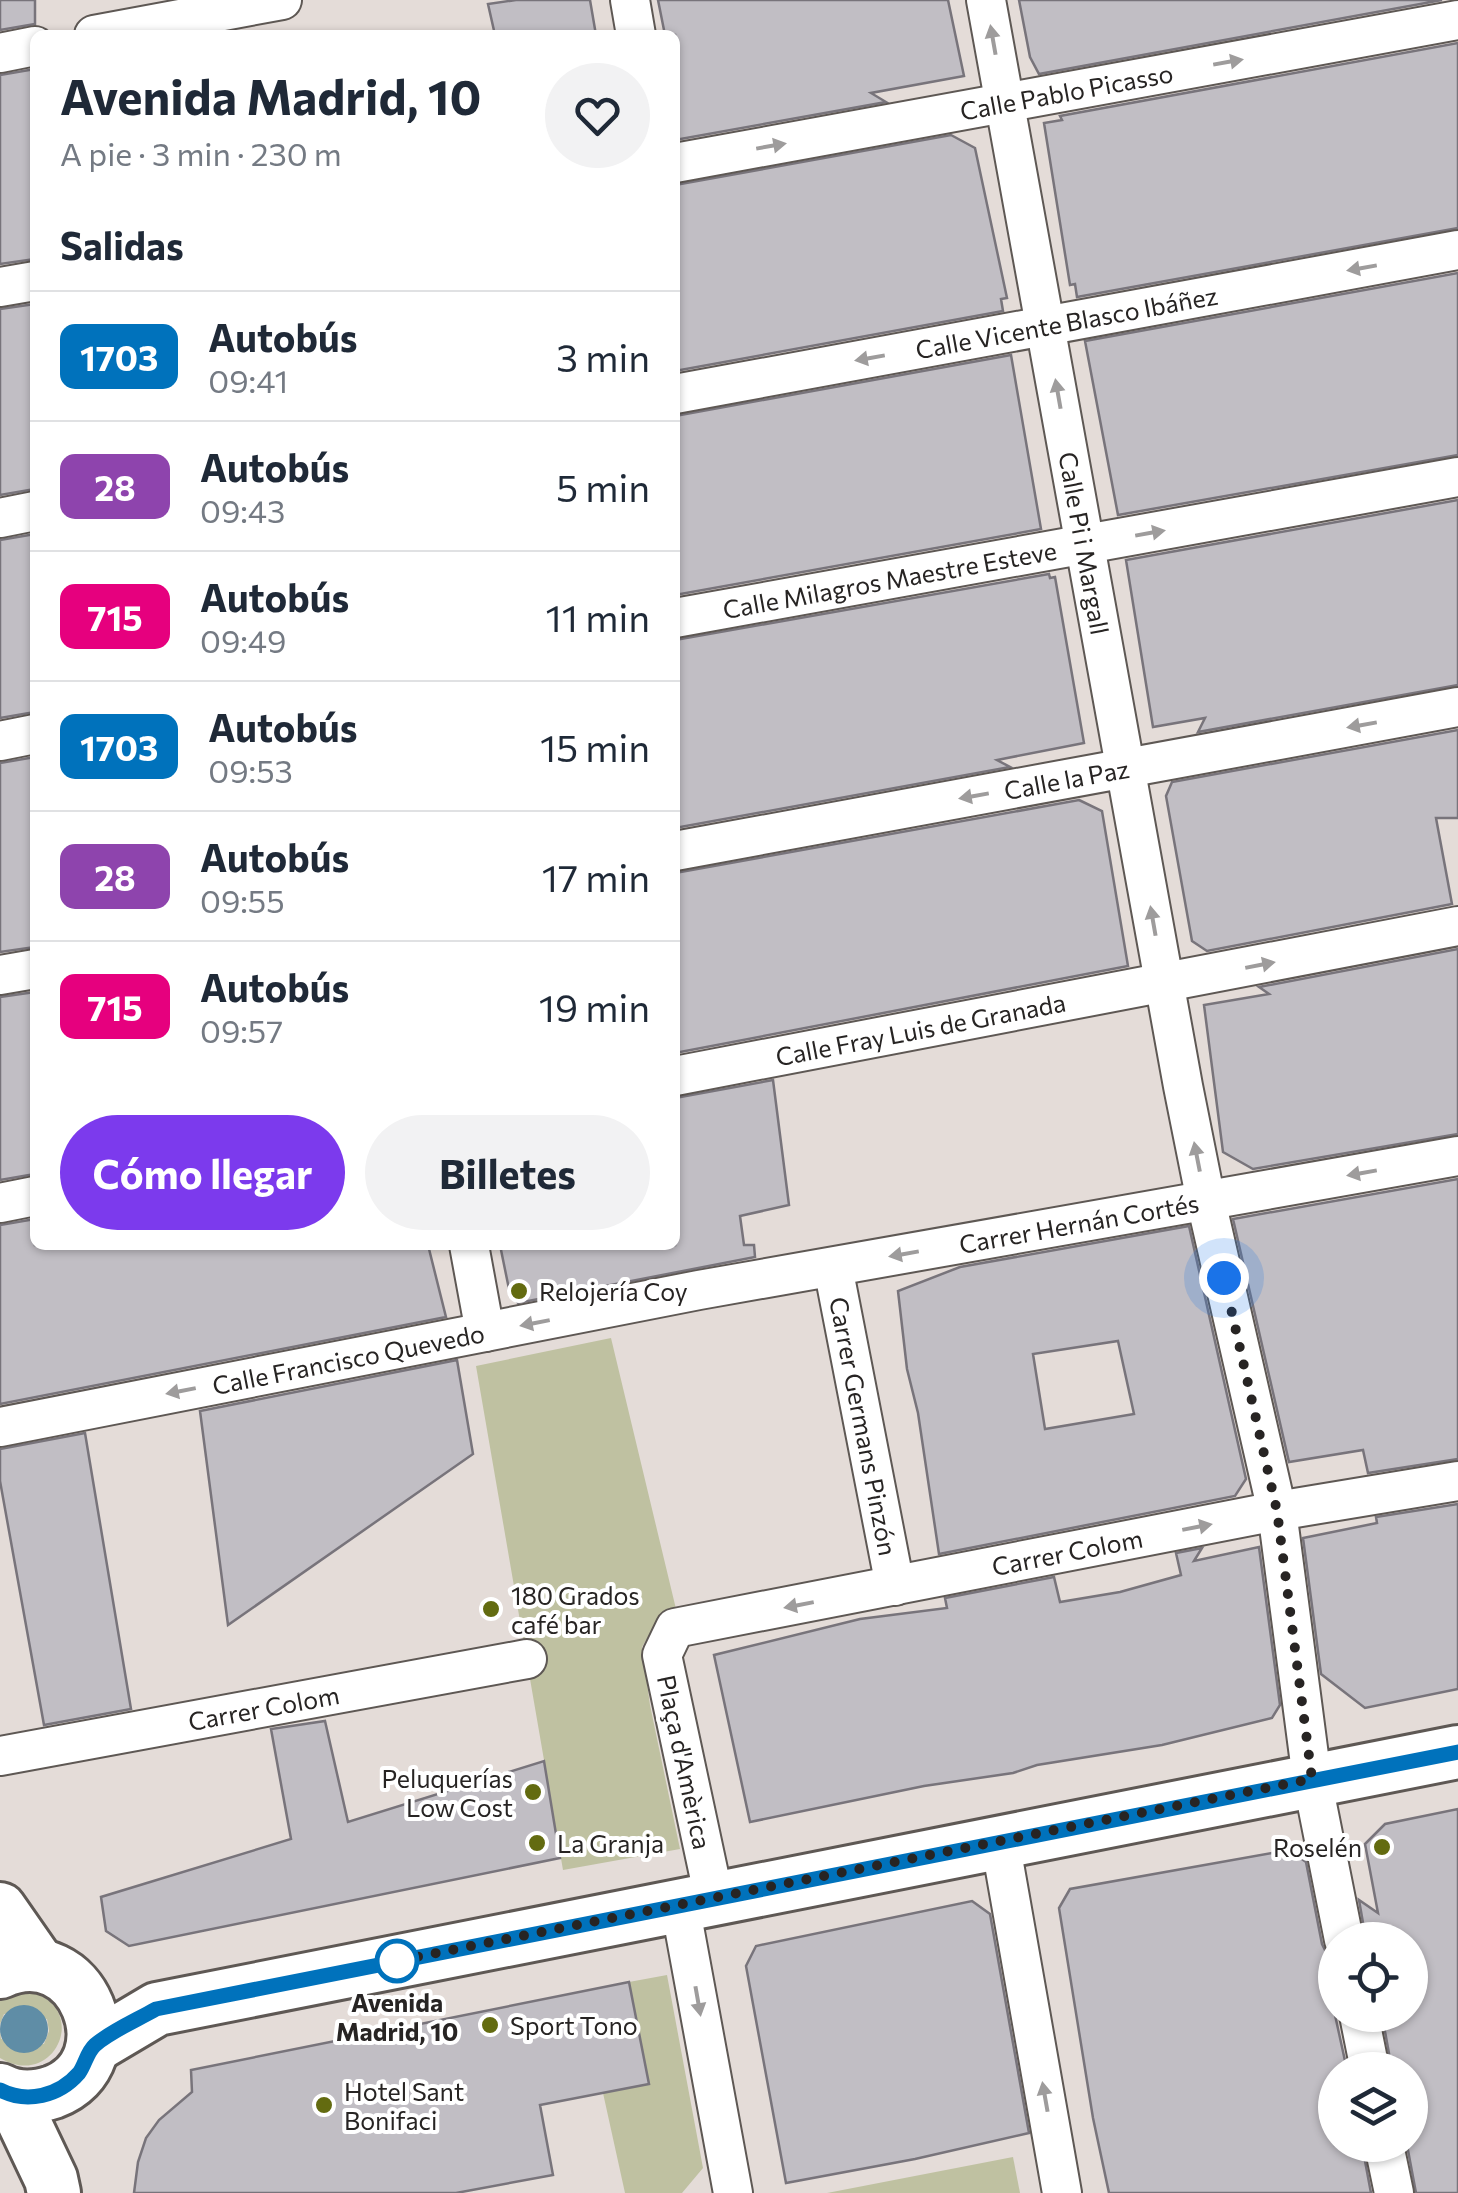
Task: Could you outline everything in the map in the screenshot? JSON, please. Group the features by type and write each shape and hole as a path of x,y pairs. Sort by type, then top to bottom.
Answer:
{"street":[{"path":"130,30 244,14 282,0"},
{"path":"630,0 635,30"},
{"name":"Calle Pi i Margall","path":"986,0 1183,1086 1277,1511 1312,1779 1340,1922"},
{"name":"Calle Pablo Picasso","path":"680,162 1458,20"},
{"path":"0,52 30,47"},
{"name":"Calle Vicente Blasco Ibáñez","path":"680,393 1458,250"},
{"path":"0,287 30,282"},
{"name":"Calle Milagros Maestre Esteve","path":"680,617 1458,477"},
{"path":"0,518 30,513"},
{"name":"Calle la Paz","path":"680,850 1458,707"},
{"path":"0,740 30,735"},
{"name":"Calle Fray Luis de Granada","path":"680,1075 1458,926"},
{"path":"0,975 30,969"},
{"name":"Carrer Hernán Cortés","path":"699,1290 1458,1156"},
{"path":"0,1203 30,1197"},
{"path":"470,1250 485,1332"},
{"name":"Carrer Germans Pinzón","path":"833,1267 895,1586"},
{"name":"Calle Francisco Quevedo","path":"0,1427 699,1290"},
{"name":"Carrer Colom","path":"675,1628 1277,1511 1458,1481"},
{"name":"Plaça d'Amèrica","path":"675,1628 662,1656 733,2193"},
{"name":"Carrer Colom","path":"0,1756 527,1659"},
{"path":"92,2047 156,2009 1458,1752"},
{"path":"1000,1842 1062,2193"},
{"path":"0,1908 19,1968 62,1974 82,1994 93,2016 92,2047 81,2071 62,2088 38,2097 5,2093"},
{"path":"82,1994 156,2009"},
{"path":"53,2186 62,2088"},
{"path":"5,2093 53,2186"},
{"path":"1388,2162 1394,2193"}],"green space":[{"path":"611,1338 676,1609 654,1626 642,1647 680,1849 563,1870 476,1366"},
{"path":"667,1975 703,2168 682,2193 625,2193 603,2093 649,2084 629,1982"},
{"path":"22,1990 44,1997 57,2010 62,2025 51,2054 38,2063 20,2065 0,2058 0,2031 1,2039 44,2044 49,2031 47,2019 4,2014 0,2024 0,2000"},
{"path":"1013,2157 1020,2193 827,2193"}],"water":[{"path":"24,2005 41,2012 48,2029 41,2046 24,2053 7,2046 0,2029 7,2012"}],"building":[{"path":"0,0 35,0 35,24 0,30"},
{"path":"590,0 595,30 494,30 488,4"},
{"path":"658,0 948,0 964,76 871,93 886,102 680,139 680,30 664,30"},
{"path":"1019,0 1442,0 1039,74 1030,57"},
{"path":"1458,43 1458,228 1077,297 1075,284 1070,285 1044,123 1062,120 1060,116"},
{"path":"30,70 30,260 0,264 0,75"},
{"path":"951,135 975,148 1007,298 1001,299 1003,311 680,370 680,184"},
{"path":"1458,273 1458,455 1118,515 1085,341"},
{"path":"30,305 30,490 0,495 0,309"},
{"path":"1011,355 1041,529 680,594 680,415"},
{"path":"1458,500 1458,685 1198,732 1205,718 1153,727 1126,560"},
{"path":"30,535 30,713 0,718 0,540"},
{"path":"1049,574 1050,578 1055,577 1084,743 997,760 1010,767 680,827 680,639"},
{"path":"1458,730 1458,818 1436,818 1452,904 1207,951 1192,941 1166,796 1172,782"},
{"path":"30,758 30,948 0,952 0,763"},
{"path":"1079,800 1102,811 1128,966 680,1052 680,872"},
{"path":"1458,949 1458,1134 1253,1169 1223,1152 1204,1005 1269,994 1259,987"},
{"path":"30,993 30,1175 0,1180 0,997"},
{"path":"773,1080 789,1205 740,1216 744,1245 754,1245 755,1257 518,1303 510,1294 501,1250 680,1250 680,1097"},
{"path":"1458,1179 1458,1459 1368,1473 1363,1450 1289,1462 1233,1219"},
{"path":"30,1220 30,1250 429,1250 446,1317 0,1404 0,1225"},
{"path":"1189,1226 1246,1479 1235,1496 939,1554 918,1413 907,1369 898,1291 960,1267","holes":["1118,1341 1134,1414 1045,1429 1033,1354"]},
{"path":"457,1360 473,1454 228,1625 200,1411"},
{"path":"85,1433 131,1709 44,1725 0,1481 0,1449"},
{"path":"1458,1504 1458,1689 1365,1708 1321,1674 1303,1538 1377,1523 1376,1517"},
{"path":"1259,1547 1280,1705 1272,1718 1162,1745 924,1786 750,1822 714,1655 860,1619 947,1608 945,1598 1054,1577 1060,1602 1120,1592 1181,1575 1176,1553 1202,1548 1194,1561"},
{"path":"325,1721 348,1822 544,1761 560,1858 129,1946 106,1931 101,1897 291,1839 271,1729"},
{"path":"1458,1809 1458,2193 1416,2193 1410,2162 1428,2162 1428,2052 1389,2052 1385,2032 1428,2032 1428,1922 1363,1922 1359,1900 1378,1913 1365,1844 1385,1824"},
{"path":"1289,1850 1306,1862 1318,1924 1318,2032 1339,2032 1343,2052 1318,2052 1318,2162 1365,2162 1371,2193 1109,2193 1059,1908 1070,1889"},
{"path":"972,1901 990,1914 1029,2133 786,2183 746,1966 756,1946"},
{"path":"629,1982 649,2084 540,2105 553,2175 456,2193 134,2193 146,2138 159,2120 192,2092 191,2070"}],"bus line":[{"name":"1703","path":"0,2090 10,2096 38,2097 62,2088 81,2071 92,2047 156,2009 1458,1752"}],"place":[{"name":"Relojería Coy","path":"519,1291"},
{"name":"180 Grados café bar","path":"491,1609"},
{"name":"Peluquerías Low Cost","path":"533,1792"},
{"name":"La Granja","path":"537,1843"},
{"name":"Roselén","path":"1382,1847"},
{"name":"Avenida Madrid, 10","path":"397,1961"},
{"name":"Sport Tono","path":"490,2025"},
{"name":"Hotel Sant Bonifaci","path":"324,2105"}],"route":[{"path":"397,1961 381,1964 1312,1779 1277,1511 1224,1278"}]}
